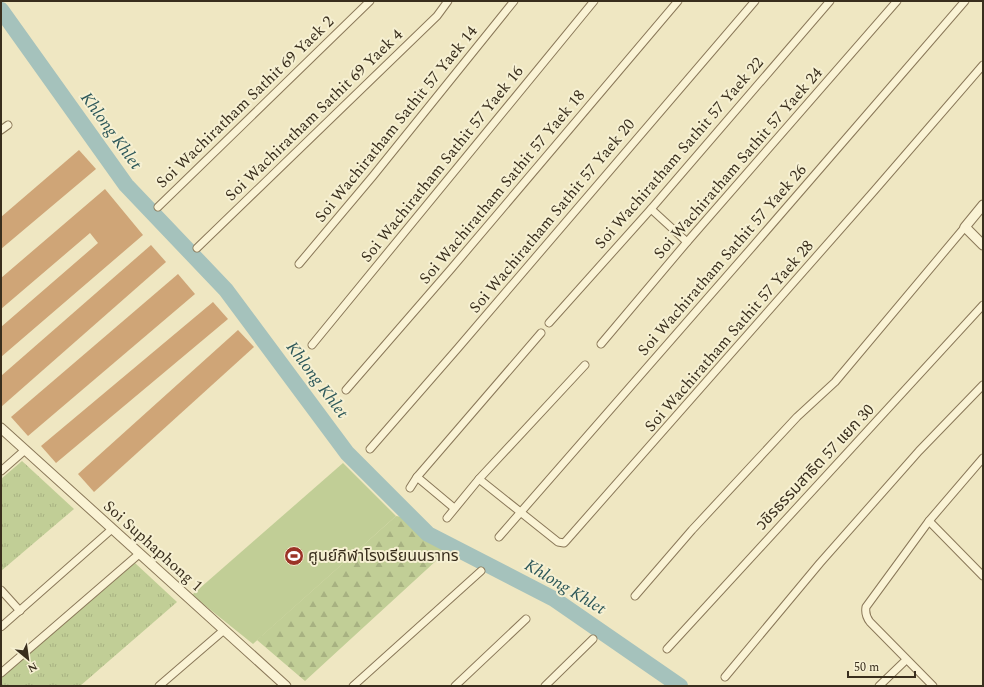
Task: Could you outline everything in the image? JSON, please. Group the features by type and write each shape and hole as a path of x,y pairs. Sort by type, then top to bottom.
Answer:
{"street":[{"name":"Soi Wachiratham Sathit 69 Yaek 2","path":"158,207 370,1"},
{"name":"Soi Wachiratham Sathit 69 Yaek 4","path":"197,248 437,16 448,1"},
{"name":"Soi Wachiratham Sathit 57 Yaek 14","path":"299,264 373,176 514,1"},
{"name":"Soi Wachiratham Sathit 57 Yaek 16","path":"312,345 594,1"},
{"name":"Soi Wachiratham Sathit 57 Yaek 18","path":"346,390 678,1"},
{"name":"Soi Wachiratham Sathit 57 Yaek 20","path":"370,449 755,1"},
{"name":"Soi Wachiratham Sathit 57 Yaek 22","path":"549,323 651,209 830,1"},
{"name":"Soi Wachiratham Sathit 57 Yaek 24","path":"601,344 687,242 897,1"},
{"name":"Soi Wachiratham Sathit 57 Yaek 26","path":"499,537 965,1"},
{"name":"Soi Wachiratham Sathit 57 Yaek 28","path":"479,479 558,542 564,543 869,197 983,65"},
{"path":"1,130 8,125"},
{"path":"636,596 692,530 797,417 835,382 983,205"},
{"path":"651,209 687,242"},
{"path":"965,226 983,245"},
{"name":"วชิรธรรมสาธิต 57 แยก 30","path":"668,649 983,305"},
{"path":"410,488 417,477 541,334"},
{"path":"447,518 479,479 585,365"},
{"path":"725,677 820,563 904,469 983,385"},
{"name":"Soi Suphaphong 1","path":"1,428 286,686"},
{"path":"1,471 25,450"},
{"path":"933,686 870,622 865,612 866,607 929,521 983,458"},
{"path":"417,477 454,508"},
{"path":"929,521 983,576"},
{"path":"1,627 112,529"},
{"path":"1,673 139,554"},
{"path":"354,686 481,571"},
{"path":"1,590 20,611"},
{"path":"455,686 526,619"},
{"path":"158,686 224,630"},
{"path":"545,686 593,639"},
{"path":"879,686 906,660"}],"green space":[{"path":"22,461 74,509 1,571 1,479"},
{"name":"ศูนย์กีฬาโรงเรียนนราทร","path":"343,463 396,516 253,644 192,595"},
{"path":"396,516 408,518 427,537 450,548 305,681 257,640"},
{"path":"135,563 177,602 80,686 1,686 1,678"}],"building":[{"path":"79,150 96,169 1,249 1,217"},
{"path":"105,189 143,235 1,357 1,327 98,243 90,233 1,309 1,278"},
{"path":"151,245 166,262 1,407 1,376"},
{"path":"178,274 195,294 28,436 11,417"},
{"path":"213,302 228,319 56,463 41,446"},
{"path":"238,330 254,347 94,492 78,474"}],"waterway":[{"name":"Khlong Khlet","path":"1,10 126,185 226,290 347,453 428,534 554,599 680,686"}],"place":[{"name":"ศูนย์กีฬาโรงเรียนนราทร","path":"294,556"}]}
